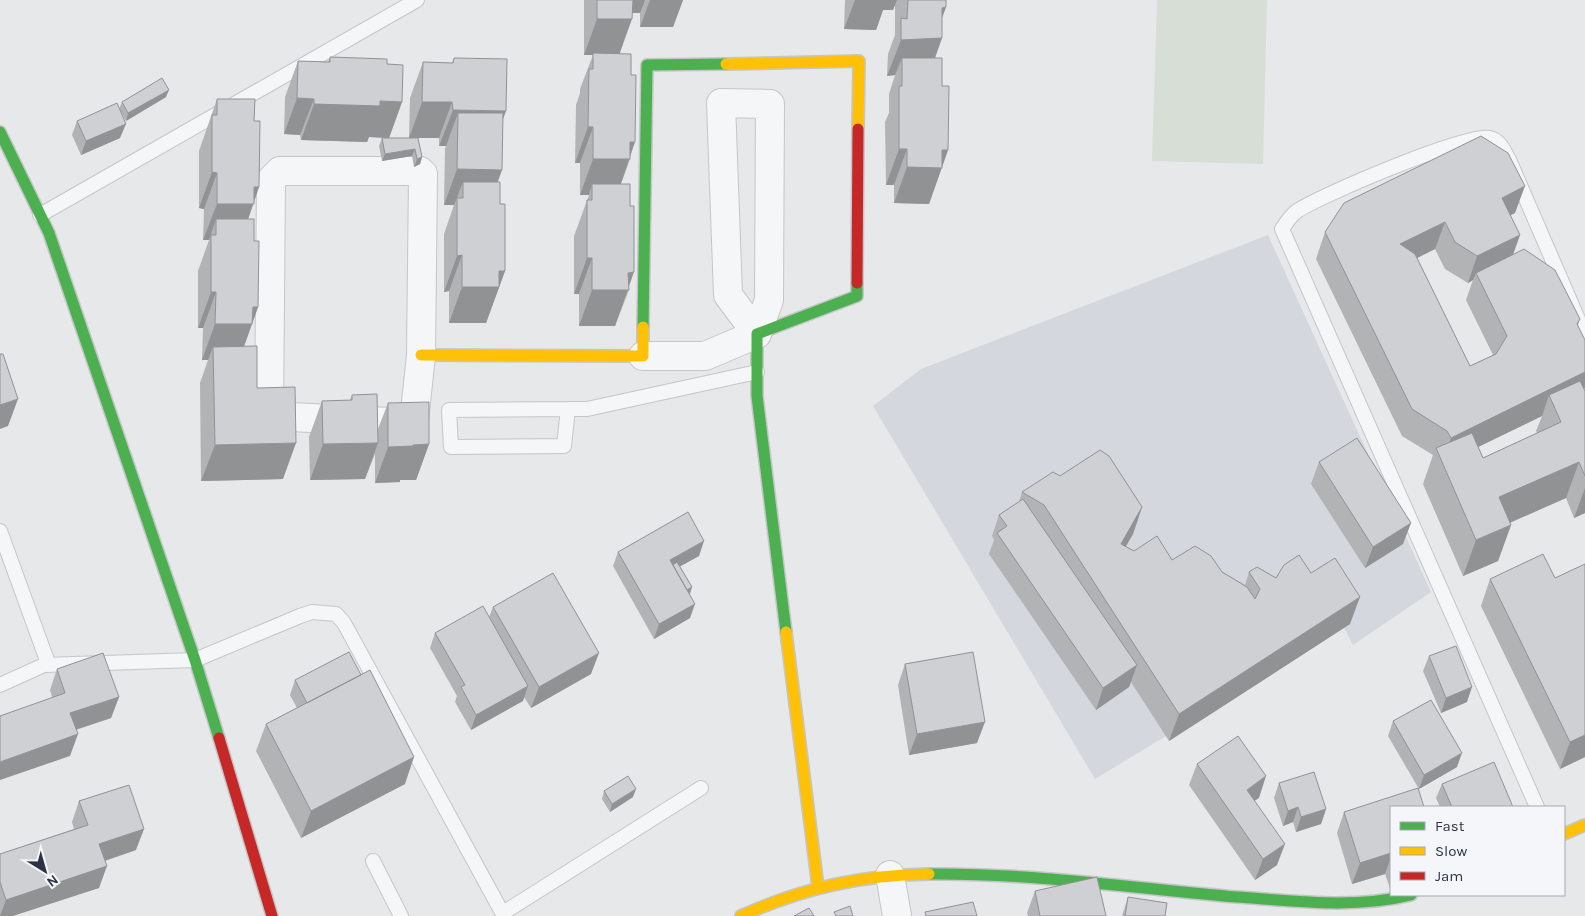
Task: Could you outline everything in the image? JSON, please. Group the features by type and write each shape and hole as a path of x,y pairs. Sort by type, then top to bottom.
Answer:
{"street":[{"path":"421,355 643,356 705,356 857,296 859,61 647,65 643,356"},
{"path":"757,334 728,295 721,103 770,104 769,300 757,334 758,406 818,887"},
{"path":"0,132 8,169 40,215 49,233 195,660 272,916"},
{"path":"280,171 420,171 423,174 421,355 415,418 409,423 272,416 269,414 271,180 276,173 280,171"},
{"path":"1565,834 1585,825"},
{"path":"741,916 760,906 818,887 890,875 986,873 1281,901 1367,901 1404,896"},
{"path":"890,875 897,916"}],"lane":[{"path":"40,215 417,0"},
{"path":"1537,806 1282,229 1294,212 1325,195 1455,144 1488,137 1498,142 1510,162 1585,335"},
{"path":"568,409 564,446 451,447 449,410 568,409 587,409 757,372"},
{"path":"0,531 48,663"},
{"path":"0,684 44,665 195,660 312,612 336,614 344,623 503,915 701,788"},
{"path":"373,861 401,916"}],"shaded area":[{"path":"1157,0 1267,0 1263,164 1152,161"},
{"path":"1268,235 1431,592 1353,645 1344,628 1095,779 873,406 921,369"}],"building":[{"path":"597,0 633,0 632,19 597,19"},
{"path":"908,0 946,0 946,7 942,8 942,38 901,40 901,18 907,19"},
{"path":"593,53 631,54 631,75 636,75 635,142 630,142 630,159 593,159 593,127 588,127 589,69 593,69"},
{"path":"330,57 387,59 387,64 403,65 402,102 380,101 380,106 314,104 314,99 297,98 298,61 330,62"},
{"path":"454,58 507,59 506,111 453,110 452,102 422,102 423,62 453,63"},
{"path":"902,58 942,58 942,86 949,86 948,150 942,150 942,168 907,167 907,149 899,149 899,86 902,86"},
{"path":"162,78 169,90 128,113 122,102"},
{"path":"217,99 255,99 254,121 260,121 259,187 254,187 254,204 217,204 217,173 212,172 212,115 217,115"},
{"path":"117,103 126,124 86,141 77,121"},
{"path":"458,113 503,113 502,170 457,169"},
{"path":"1481,136 1508,153 1525,186 1502,198 1520,235 1477,256 1455,242 1445,222 1400,244 1415,254 1470,366 1496,354 1507,336 1476,273 1524,249 1555,270 1580,319 1577,324 1585,340 1585,372 1451,438 1447,431 1412,409 1325,232 1344,203"},
{"path":"382,138 418,138 422,157 417,159 415,149 385,154"},
{"path":"463,182 500,182 500,204 505,204 505,271 499,271 499,287 462,287 462,255 457,256 457,198 463,198"},
{"path":"592,184 630,184 630,206 634,206 634,272 628,273 629,290 592,290 592,258 587,258 587,200 592,200"},
{"path":"216,219 254,219 254,241 259,241 258,307 253,307 252,324 215,324 216,292 211,292 211,235 216,235"},
{"path":"257,346 257,388 295,387 296,443 215,445 213,347"},
{"path":"0,354 3,354 18,399 0,405"},
{"path":"1580,381 1585,391 1585,476 1579,462 1499,497 1511,525 1476,540 1436,448 1472,433 1483,458 1561,422 1549,395"},
{"path":"377,394 378,443 323,444 322,401 352,400 352,395"},
{"path":"429,402 429,444 388,447 388,403"},
{"path":"1357,438 1411,523 1373,547 1319,462"},
{"path":"1100,450 1109,456 1142,507 1121,544 1134,551 1157,536 1172,560 1195,546 1211,556 1222,572 1247,587 1255,599 1260,589 1249,572 1257,567 1276,578 1284,565 1299,555 1311,573 1335,558 1360,597 1179,714 1044,505 1022,492 1053,472 1060,476"},
{"path":"1023,499 1137,665 1103,688 997,533 1007,526 999,515"},
{"path":"688,512 704,541 670,560 695,604 659,624 618,552"},
{"path":"1543,554 1555,578 1585,564 1585,735 1570,742 1490,579"},
{"path":"677,562 692,587 687,590 673,565"},
{"path":"553,573 599,653 539,687 493,607"},
{"path":"483,606 528,686 476,715 461,687 465,685 435,633"},
{"path":"1456,646 1472,687 1446,698 1429,656"},
{"path":"349,652 361,675 307,703 295,680"},
{"path":"973,652 985,722 917,734 905,664"},
{"path":"103,653 119,697 70,713 78,734 0,762 0,716 65,693 57,669"},
{"path":"370,670 414,757 311,811 266,724"},
{"path":"1431,700 1462,753 1424,775 1393,721"},
{"path":"1238,736 1266,776 1247,790 1285,844 1263,859 1197,764"},
{"path":"1494,762 1513,806 1452,806 1442,784"},
{"path":"1314,772 1326,809 1301,817 1298,807 1288,811 1279,783"},
{"path":"628,776 636,789 612,804 604,791"},
{"path":"129,785 144,829 99,844 107,866 6,900 0,882 0,854 88,825 79,801"},
{"path":"1418,788 1424,806 1390,806 1390,853 1360,863 1344,812"},
{"path":"1097,877 1106,916 1040,916 1035,891"},
{"path":"1128,897 1167,903 1165,916 1125,916"},
{"path":"973,902 977,916 926,916 925,912"},
{"path":"850,906 853,916 836,916 834,912"},
{"path":"809,908 814,916 794,916"}],"traffic: fast":[{"path":"643,327 647,65 726,64"},
{"path":"0,132 49,233 195,660 219,738"},
{"path":"786,632 757,396 757,334 857,296 857,283"},
{"path":"929,874 1045,878 1237,897 1324,903 1368,902 1406,896"}],"traffic: slow":[{"path":"726,64 859,61 858,129"},
{"path":"421,355 643,356 643,327"},
{"path":"786,632 818,887"},
{"path":"1565,834 1585,825"},
{"path":"741,916 787,898 833,885 880,877 929,874"}],"traffic: jam":[{"path":"857,283 858,129"},
{"path":"219,738 272,916"}]}
